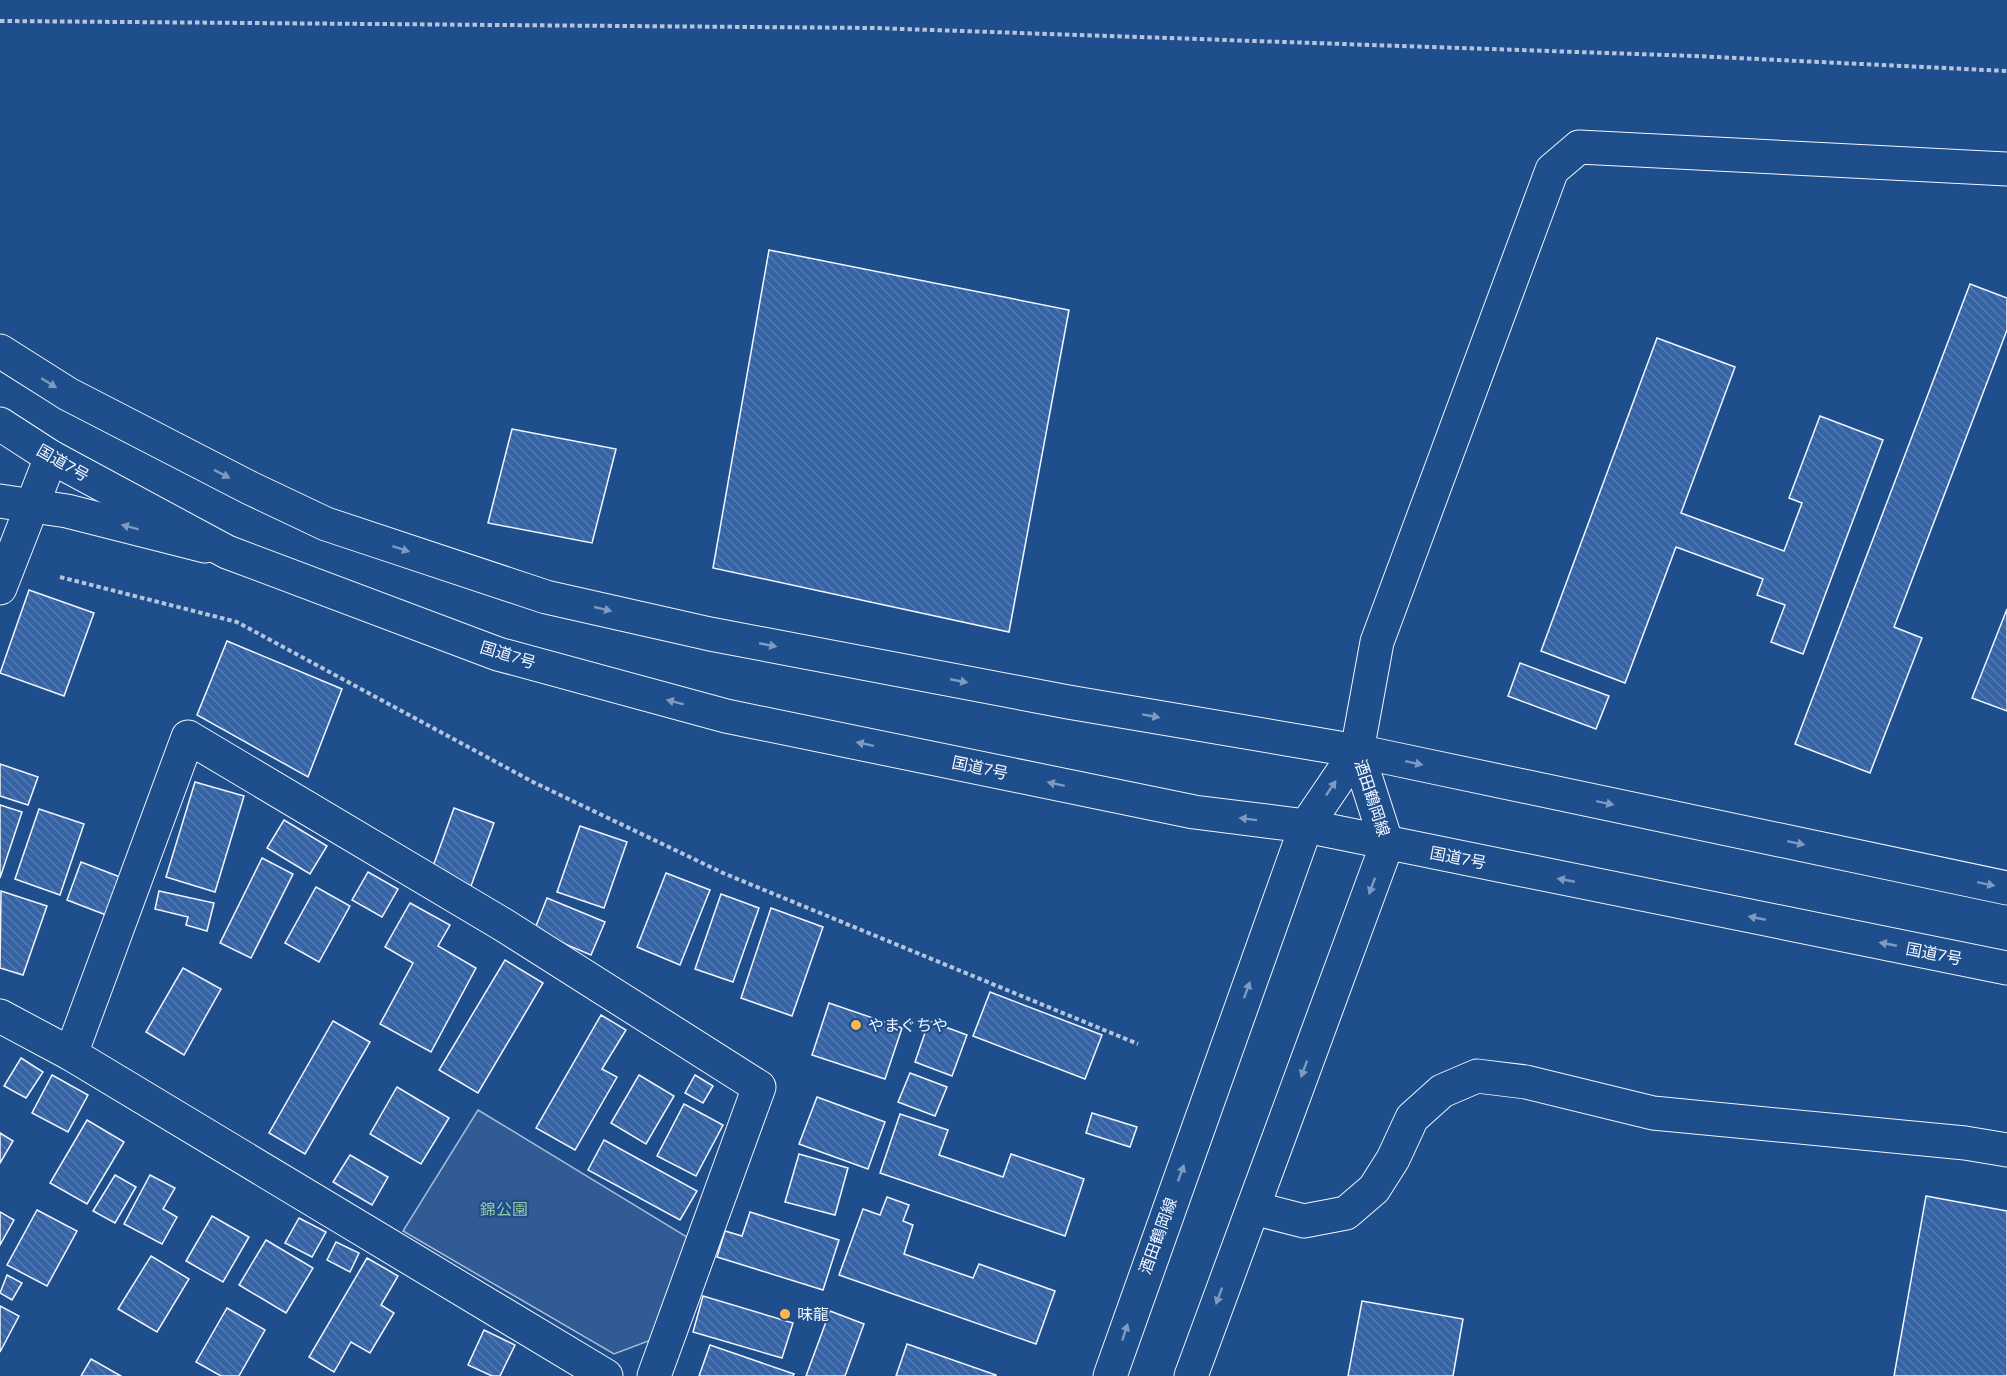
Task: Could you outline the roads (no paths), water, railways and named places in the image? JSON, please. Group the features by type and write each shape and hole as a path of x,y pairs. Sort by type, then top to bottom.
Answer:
{"main road":[{"path":"1357,751 1377,642 1552,170 1579,147 2007,169"},
{"path":"0,351 68,394 250,488 326,524 546,597 710,634 1068,702 1357,751 2007,888"},
{"name":"国道7号","path":"0,424 51,457 227,552 498,654 726,716 1194,812 1306,826 2007,968"},
{"path":"0,588 51,457"},
{"path":"0,501 67,511 227,552"},
{"path":"71,1054 188,737 502,924 759,1087 654,1376"},
{"name":"酒田鶴岡線","path":"1110,1376 1306,826 1357,751"},
{"name":"酒田鶴岡線","path":"1191,1376 1387,844 1357,751"},
{"path":"0,1016 71,1054 606,1376"},
{"path":"1253,1208 1304,1221 1347,1213 1374,1189 1393,1160 1412,1118 1442,1091 1477,1076 1526,1082 1653,1113 1965,1143 2007,1150"}],"place":[{"name":"やまぐちや","path":"856,1025"},
{"name":"味龍","path":"785,1314"}],"park label":[{"name":"錦公園","path":"504,1209"}]}
